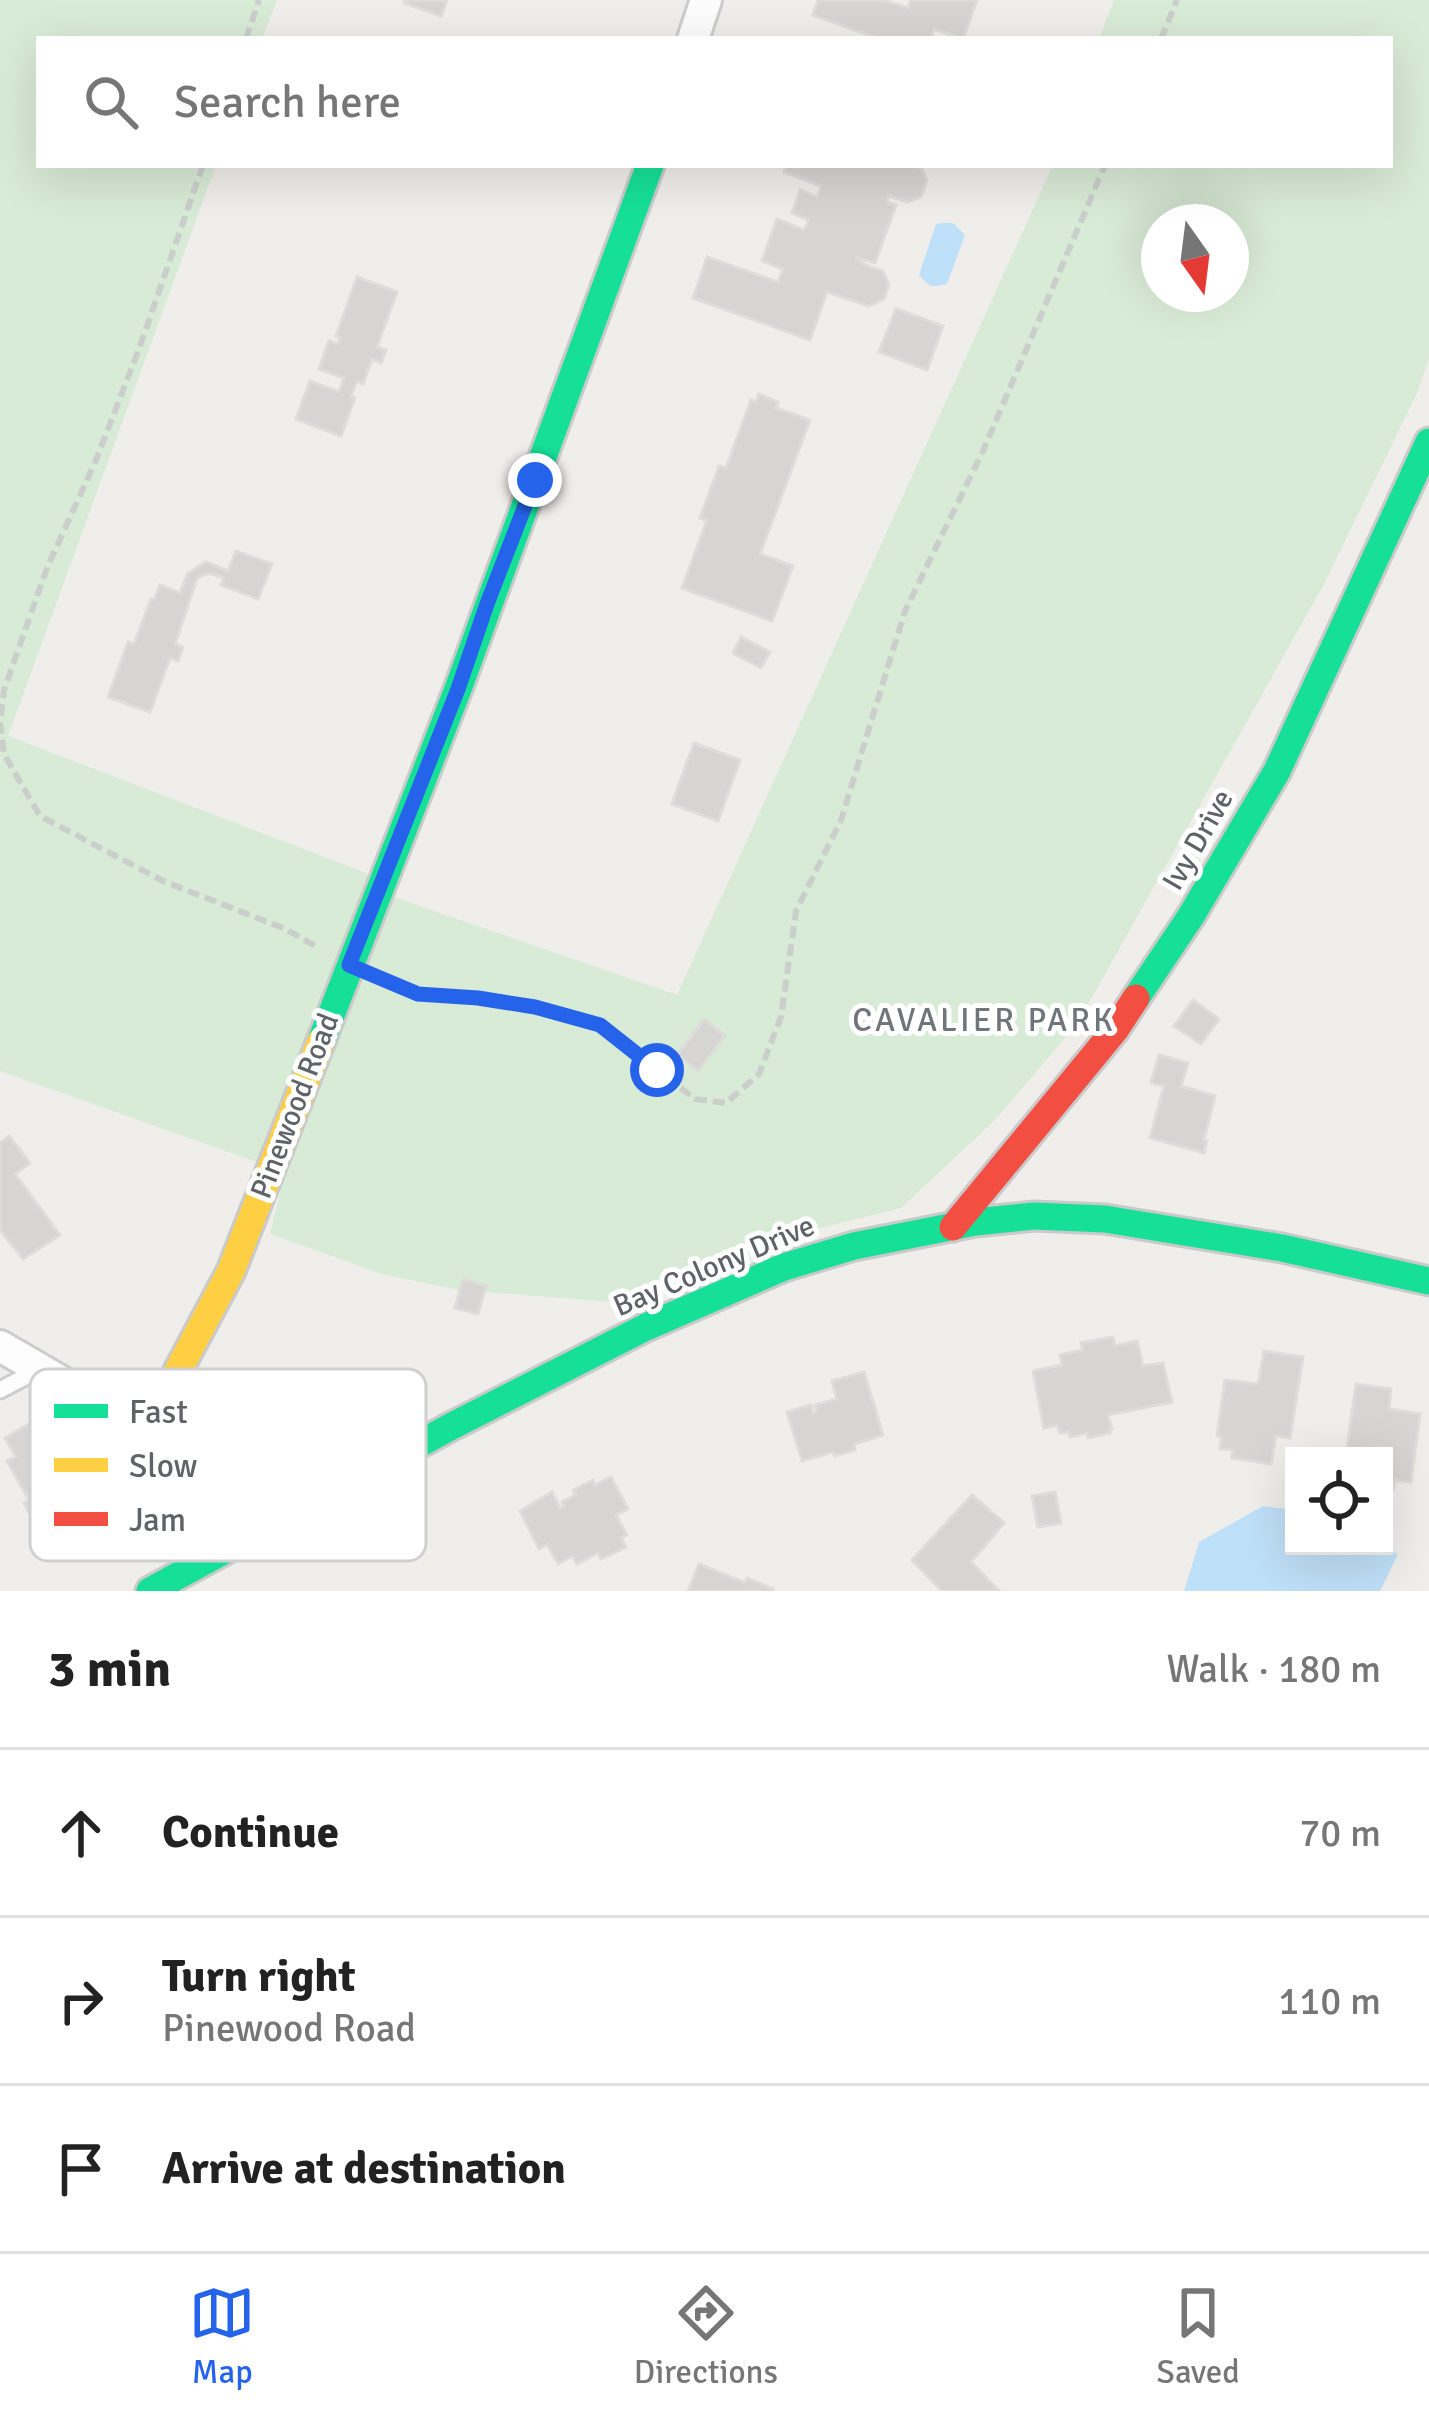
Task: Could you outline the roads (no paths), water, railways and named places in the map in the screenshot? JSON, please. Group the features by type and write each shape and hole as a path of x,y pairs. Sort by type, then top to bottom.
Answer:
{"street":[{"path":"694,36 706,0"},
{"name":"Pinewood Road","path":"179,1369 231,1271 458,689 649,168"},
{"name":"Ivy Drive","path":"953,1227 1115,1030 1191,916 1277,771 1429,442"},
{"name":"Bay Colony Drive","path":"426,1440 646,1327 784,1267 854,1246 953,1227 1034,1216 1105,1219 1282,1248 1429,1281"},
{"path":"0,1346 40,1369"},
{"name":"Bay Colony Drive","path":"150,1591 207,1561"}],"lane":[{"path":"0,1390 30,1374"}],"water":[{"path":"953,223 965,235 947,284 928,284 919,275 936,224"},
{"path":"1263,1506 1285,1509 1285,1555 1398,1554 1380,1591 1184,1591 1199,1542"}],"district":[{"name":"CAVALIER PARK","path":"984,1020"}]}
